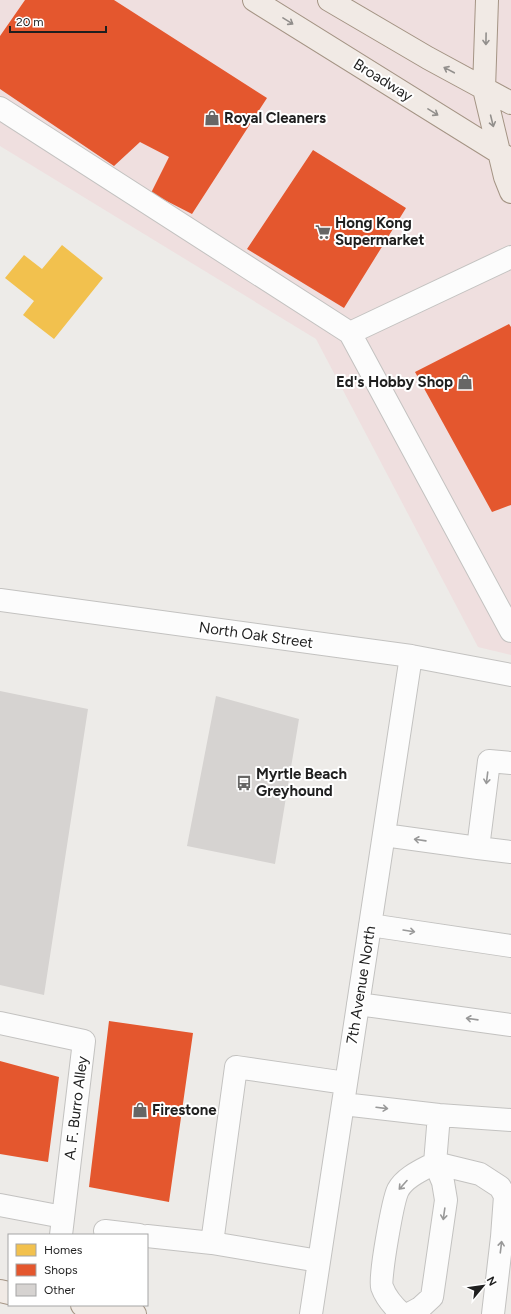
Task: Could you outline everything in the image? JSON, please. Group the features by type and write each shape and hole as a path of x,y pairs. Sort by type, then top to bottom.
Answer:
{"main road":[{"name":"Broadway","path":"254,0 505,157"},
{"path":"329,0 428,58 511,103"},
{"path":"487,0 484,89 505,157 505,177 511,192"},
{"path":"88,1306 135,1314"}],"street":[{"path":"0,108 350,333 511,631"},
{"path":"350,333 511,257"},
{"name":"North Oak Street","path":"0,600 411,656 511,675"},
{"name":"7th Avenue North","path":"311,1314 411,656"},
{"path":"478,848 489,761 511,763"},
{"path":"384,835 511,852"},
{"path":"370,925 511,946"},
{"path":"358,1004 511,1024"},
{"name":"A. F. Burro Alley","path":"0,1023 84,1042 62,1226"},
{"path":"212,1243 236,1067 439,1115 511,1120"},
{"path":"410,1314 420,1308 432,1297 446,1200 443,1182 435,1164 439,1115"},
{"path":"402,1314 391,1304 382,1285 384,1257 394,1206 398,1190 406,1180 435,1164 480,1174 500,1187 505,1196 493,1314"},
{"path":"0,1205 62,1226"},
{"path":"104,1231 130,1234"},
{"path":"148,1236 212,1243 319,1260"}],"shaded area":[{"path":"0,0 511,0 511,655 478,647 316,339 0,146"}],"building: Homes":[{"path":"62,245 103,278 54,339 23,315 34,301 5,278 24,255 42,269"}],"building: Shops":[{"path":"25,0 114,0 267,98 192,214 151,193 169,157 140,142 114,166 0,89 0,36"},
{"path":"313,150 406,208 344,308 247,249"},
{"path":"509,324 511,327 511,505 492,512 415,372"},
{"name":"Firestone","path":"109,1021 193,1033 169,1202 89,1187"},
{"path":"0,1061 59,1077 48,1162 0,1154"}],"building: Other":[{"path":"0,691 88,709 44,995 0,985"},
{"name":"Myrtle Beach Greyhound","path":"216,696 299,719 275,864 187,846"}],"place":[{"name":"Royal Cleaners","path":"212,118"},
{"name":"Hong Kong Supermarket","path":"323,232"},
{"name":"Ed's Hobby Shop","path":"465,382"},
{"name":"Myrtle Beach Greyhound","path":"244,783"},
{"name":"Firestone","path":"140,1110"}]}
